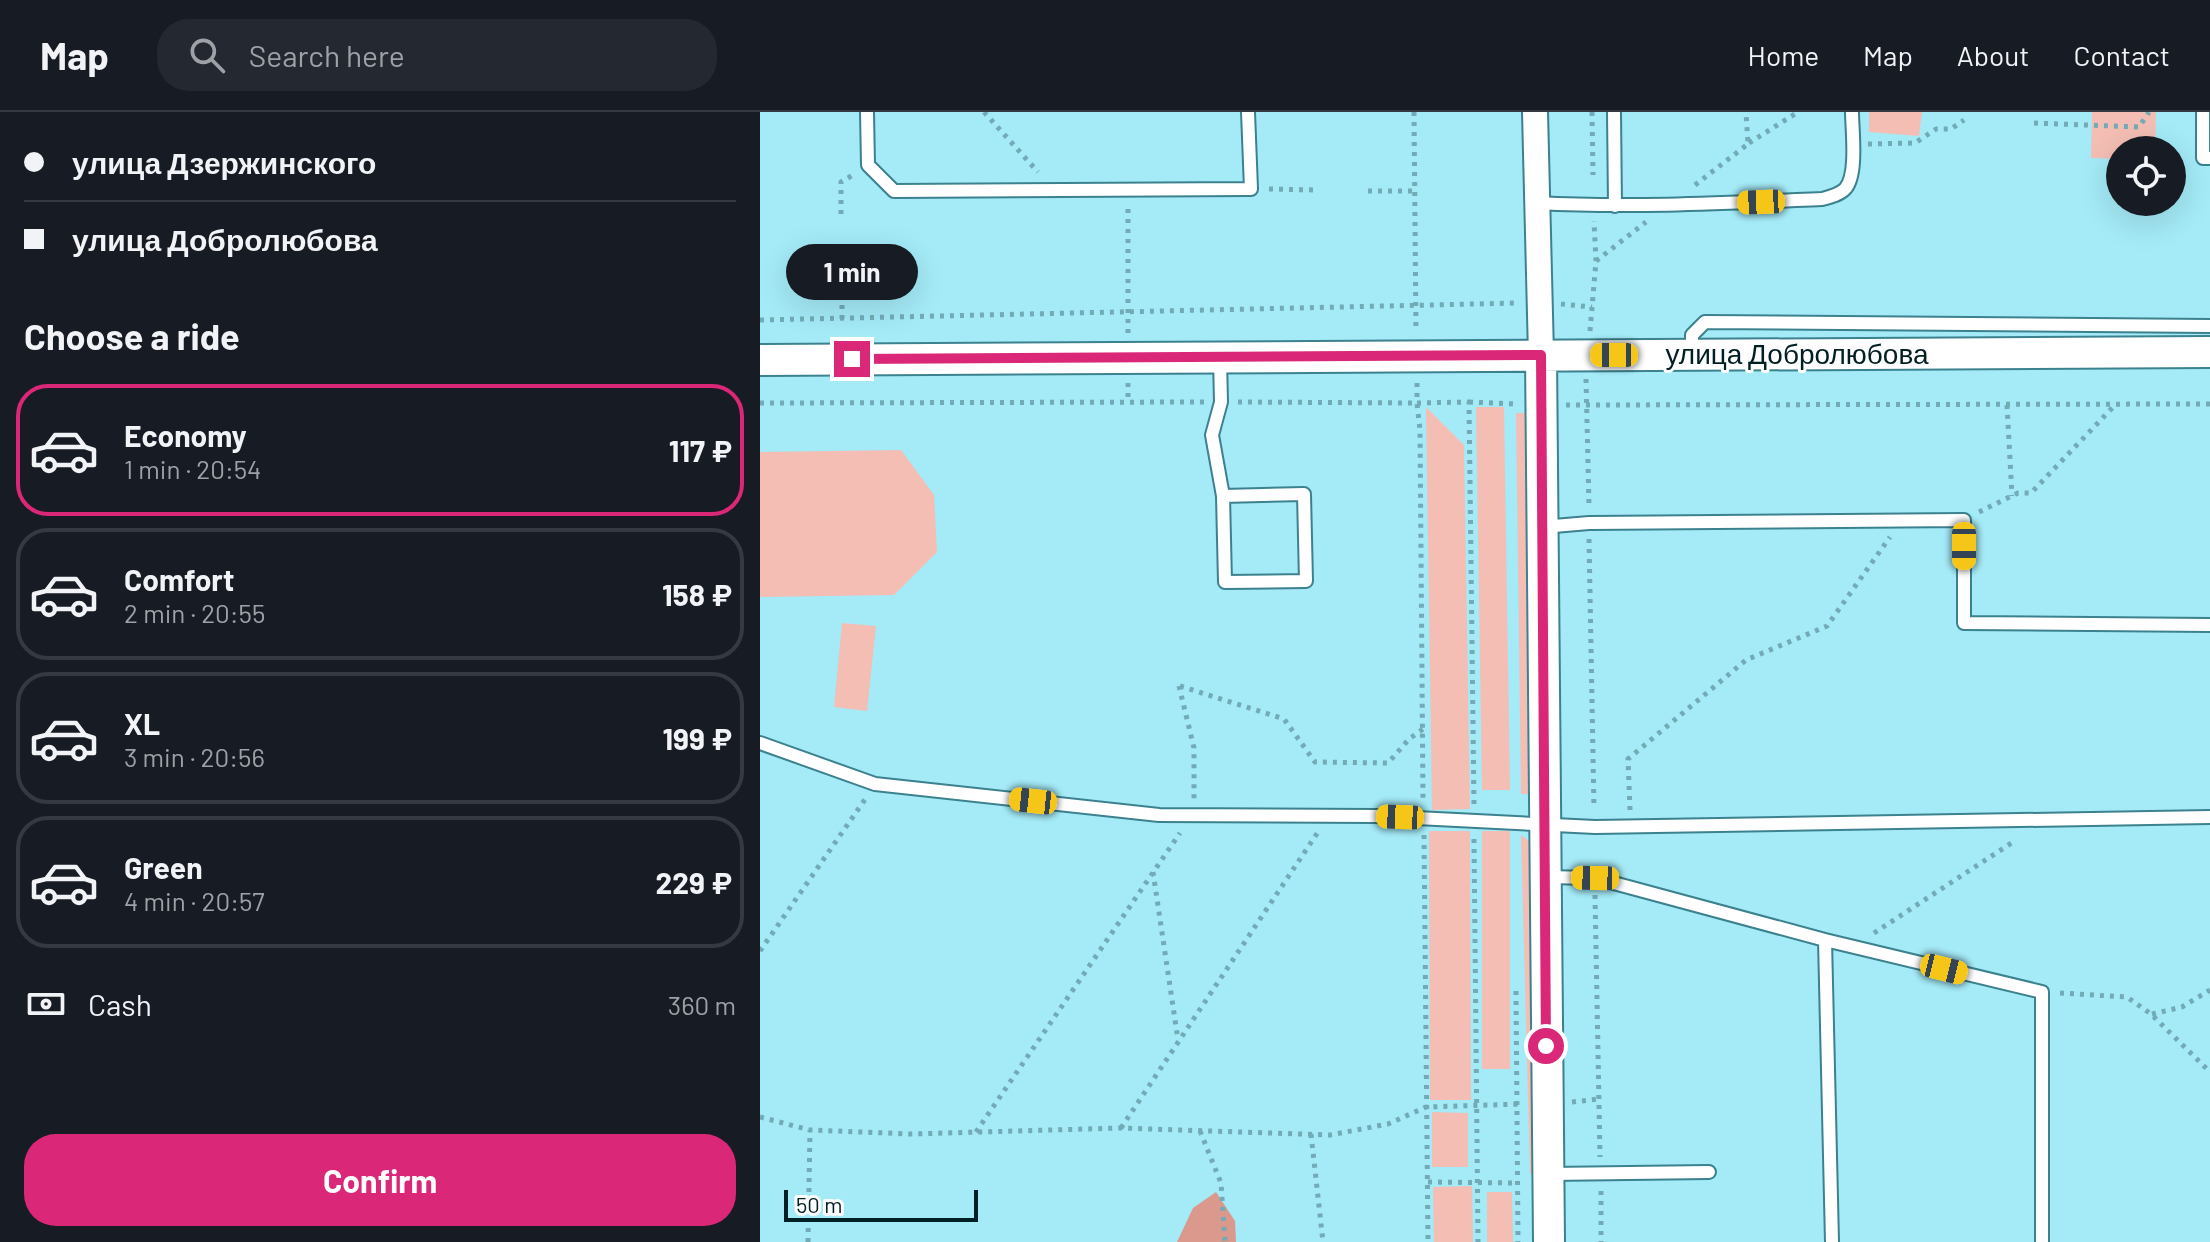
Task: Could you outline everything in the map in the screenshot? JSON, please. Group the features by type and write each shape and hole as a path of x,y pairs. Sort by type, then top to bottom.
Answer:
{"street":[{"path":"1535,112 1541,355 1549,1242"},
{"name":"улица Добролюбова","path":"760,360 2210,352"}],"lane":[{"path":"867,112 868,165 894,191 1251,189 1248,112"},
{"path":"1614,112 1615,206"},
{"path":"1537,203 1615,206 1822,199 1836,195 1845,190 1850,181 1852,112"},
{"path":"2203,112 2203,158 2210,158"},
{"path":"1692,354 1692,335 1705,322 2210,326"},
{"path":"1220,356 1221,402 1212,435 1223,496 1225,582 1306,581 1304,494 1223,496"},
{"path":"1542,527 1589,523 1964,520 1964,623 2210,625"},
{"path":"760,743 875,784 1159,815 1377,816 1631,827 2210,817"},
{"path":"1545,877 1595,878 1825,940 2042,992 2042,1242"},
{"path":"1825,940 1832,1242"},
{"path":"1549,1174 1709,1172"}],"path":[{"path":"984,112 1055,190"},
{"path":"1414,112 1416,339"},
{"path":"1748,144 1798,112"},
{"path":"2034,123 2139,127 2149,112"},
{"path":"1853,145 1915,143 1936,129 1951,129 1964,120"},
{"path":"841,214 841,182 868,165"},
{"path":"1251,189 1316,190"},
{"path":"1128,190 1128,402"},
{"path":"1368,191 1415,191"},
{"path":"842,265 842,319"},
{"path":"760,320 1540,303 1592,307"},
{"path":"1417,378 1420,430"},
{"path":"1469,402 1478,1242"},
{"path":"760,403 1469,402 1541,406 1587,403 2210,404"},
{"path":"1964,520 2012,496 2031,493 2116,404"},
{"path":"2007,405 2012,496"},
{"path":"1631,827 1628,759 1746,660 1827,626 1902,520"},
{"path":"976,1132 1192,815 1194,748 1179,686 1284,719 1315,762 1388,763 1409,739 1423,729"},
{"path":"760,951 875,784"},
{"path":"1121,1128 1327,818"},
{"path":"1853,947 2047,819"},
{"path":"1153,871 1179,1041"},
{"path":"2151,1014 2182,1007 2210,990"},
{"path":"2042,992 2127,997 2151,1014 2210,1072"},
{"path":"760,1117 810,1130 911,1134 1121,1128 1330,1135 1388,1124 1426,1107 1517,1103 1547,1106 1599,1099"},
{"path":"808,1242 810,1130"},
{"path":"1200,1131 1221,1183 1225,1242"},
{"path":"1311,1134 1323,1242"},
{"path":"1427,1182 1517,1183 1549,1174"}],"shaded area":[{"path":"1869,112 1922,112 1919,136 1869,132"},
{"path":"2092,112 2156,112 2155,136 2106,136 2106,159 2091,158"},
{"path":"1426,407 1464,445 1470,809 1432,810"},
{"path":"1476,407 1504,407 1510,790 1482,790"},
{"path":"1516,413 1541,413 1545,794 1521,794"},
{"path":"901,450 934,495 937,552 894,595 760,597 760,452"},
{"path":"842,623 876,626 867,711 834,707"},
{"path":"1429,831 1470,831 1471,1100 1430,1100"},
{"path":"1482,831 1510,831 1510,1069 1482,1069"},
{"path":"1521,835 1540,849 1549,1174 1530,1174"},
{"path":"1432,1112 1468,1113 1468,1167 1432,1167"},
{"path":"1472,1186 1473,1242 1434,1242 1433,1187"},
{"path":"1216,1192 1235,1221 1236,1242 1177,1242 1193,1208"},
{"path":"1487,1192 1512,1192 1513,1242 1487,1242"}],"route":[{"path":"852,359 1541,355 1546,1046"}]}
